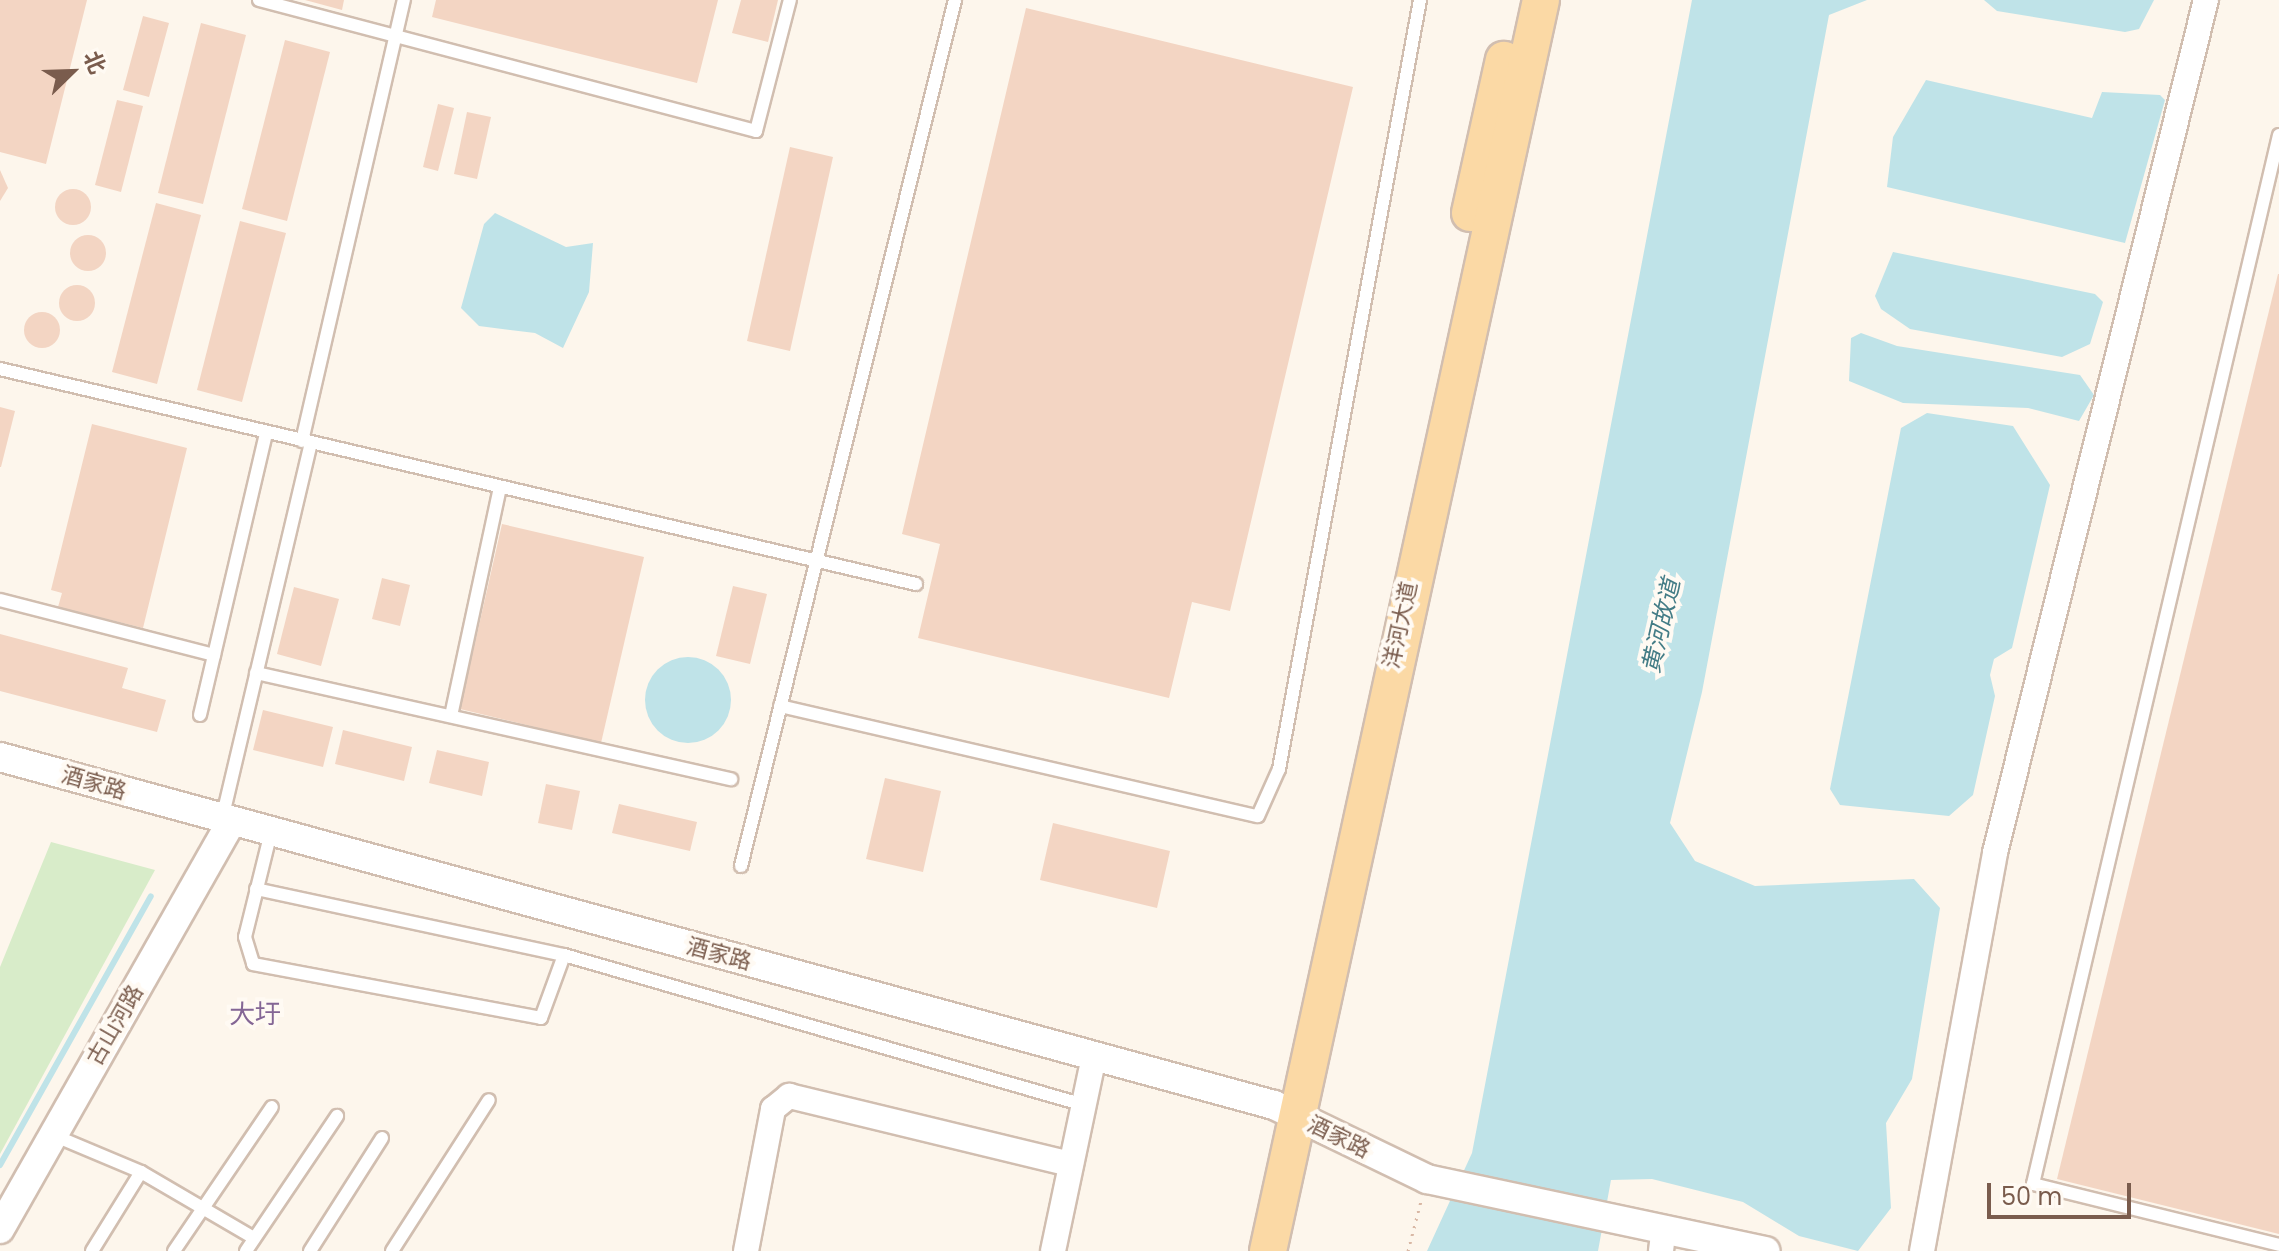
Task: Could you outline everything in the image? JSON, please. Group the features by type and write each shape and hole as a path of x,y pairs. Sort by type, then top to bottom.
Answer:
{"main road":[{"name":"洋河大道","path":"1268,1251 1283,1110 1518,0"},
{"name":"洋河大道","path":"1247,1251 1283,1110 1541,0"}],"street":[{"path":"1922,1251 1995,853 2206,0"},
{"name":"酒家路","path":"0,757 1283,1110 1427,1179 1655,1234"},
{"name":"古山河路","path":"0,1229 226,820"},
{"path":"1053,1251 1094,1056"},
{"path":"746,1251 773,1109 789,1096 1071,1164"},
{"path":"1655,1234 1765,1251"}],"lane":[{"path":"259,0 396,33 756,131 790,0"},
{"path":"226,820 404,0"},
{"path":"741,866 955,0"},
{"path":"780,706 1258,816 1279,769 1420,0"},
{"path":"2279,135 2033,1184 2279,1245"},
{"path":"0,369 916,584"},
{"path":"200,715 266,433"},
{"path":"451,716 500,487"},
{"path":"0,600 214,655"},
{"path":"256,673 731,779"},
{"path":"271,832 245,937 253,964 541,1018 564,955"},
{"path":"256,889 564,955 1084,1105"},
{"path":"392,1251 489,1100"},
{"path":"174,1251 272,1107"},
{"path":"246,1251 337,1116"},
{"path":"53,1135 141,1172 204,1206 254,1238"},
{"path":"310,1251 382,1138"},
{"path":"92,1251 141,1172"}],"path":[{"path":"1408,1251 1427,1179"}],"green space":[{"path":"51,842 155,870 0,1154 0,967"}],"water":[{"name":"黄河故道","path":"1692,0 1867,0 1829,15 1702,692 1670,823 1695,861 1755,886 1914,879 1940,908 1912,1079 1886,1123 1891,1208 1858,1251 1799,1236 1743,1202 1652,1179 1611,1180 1598,1251 1427,1251 1472,1153"},
{"path":"1984,0 2154,0 2139,29 2125,32 1997,11"},
{"path":"1926,80 2092,118 2102,92 2160,95 2165,100 2125,243 1887,187 1893,137"},
{"path":"495,213 566,247 593,243 589,292 563,348 535,333 479,326 461,308 484,224"},
{"path":"1893,252 2095,294 2103,302 2090,344 2062,357 1910,329 1881,309 1875,296"},
{"path":"1861,333 1897,346 2080,375 2094,395 2079,421 2028,408 1903,403 1849,381 1851,338"},
{"path":"1927,413 2013,426 2050,485 2012,648 1994,659 1990,675 1995,696 1973,795 1949,816 1840,805 1830,789 1901,428"},
{"path":"688,657 705,660 724,676 731,700 728,717 712,736 688,743 671,740 652,724 645,700 648,683 664,664"}],"building":[{"path":"0,0 87,0 46,164 0,152"},
{"path":"305,0 344,0 342,10"},
{"path":"436,0 718,0 697,83 432,17"},
{"path":"741,0 778,0 768,42 732,33"},
{"path":"1026,8 1353,87 1230,611 1192,602 1169,698 918,638 940,544 902,534"},
{"path":"143,16 169,23 149,97 123,90"},
{"path":"201,23 246,35 203,204 158,193"},
{"path":"285,40 330,52 287,221 242,209"},
{"path":"117,100 143,106 121,192 95,185"},
{"path":"438,104 454,108 438,171 423,167"},
{"path":"467,112 491,117 477,179 454,174"},
{"path":"790,147 833,157 790,351 747,341"},
{"path":"0,170 8,188 0,201"},
{"path":"73,189 86,194 91,207 86,220 73,225 60,220 55,207 60,194"},
{"path":"156,203 201,215 157,384 112,372"},
{"path":"240,221 286,233 242,402 197,390"},
{"path":"88,235 101,240 106,253 101,266 88,271 75,266 70,253 75,240"},
{"path":"2279,274 2279,1234 2057,1179"},
{"path":"77,285 90,290 95,303 90,316 77,321 64,316 59,303 64,290"},
{"path":"42,312 55,317 60,330 55,343 42,348 29,343 24,330 29,317"},
{"path":"0,407 15,411 1,467 0,467"},
{"path":"92,424 187,448 143,628 58,607 62,593 51,590"},
{"path":"502,524 644,557 601,743 460,709"},
{"path":"382,578 410,585 400,626 372,619"},
{"path":"733,586 767,594 750,664 716,656"},
{"path":"294,587 339,599 321,666 277,654"},
{"path":"0,634 128,668 122,688 166,700 157,732 0,691"},
{"path":"263,710 333,727 323,767 253,750"},
{"path":"343,730 412,747 404,781 335,764"},
{"path":"437,750 489,762 482,796 429,783"},
{"path":"885,778 941,791 923,872 866,859"},
{"path":"546,784 580,791 572,830 538,823"},
{"path":"619,804 697,822 690,851 612,833"},
{"path":"1053,823 1170,851 1157,908 1040,880"}],"waterway":[{"path":"0,1165 151,896"}],"district":[{"name":"大圩","path":"255,1015"}]}
